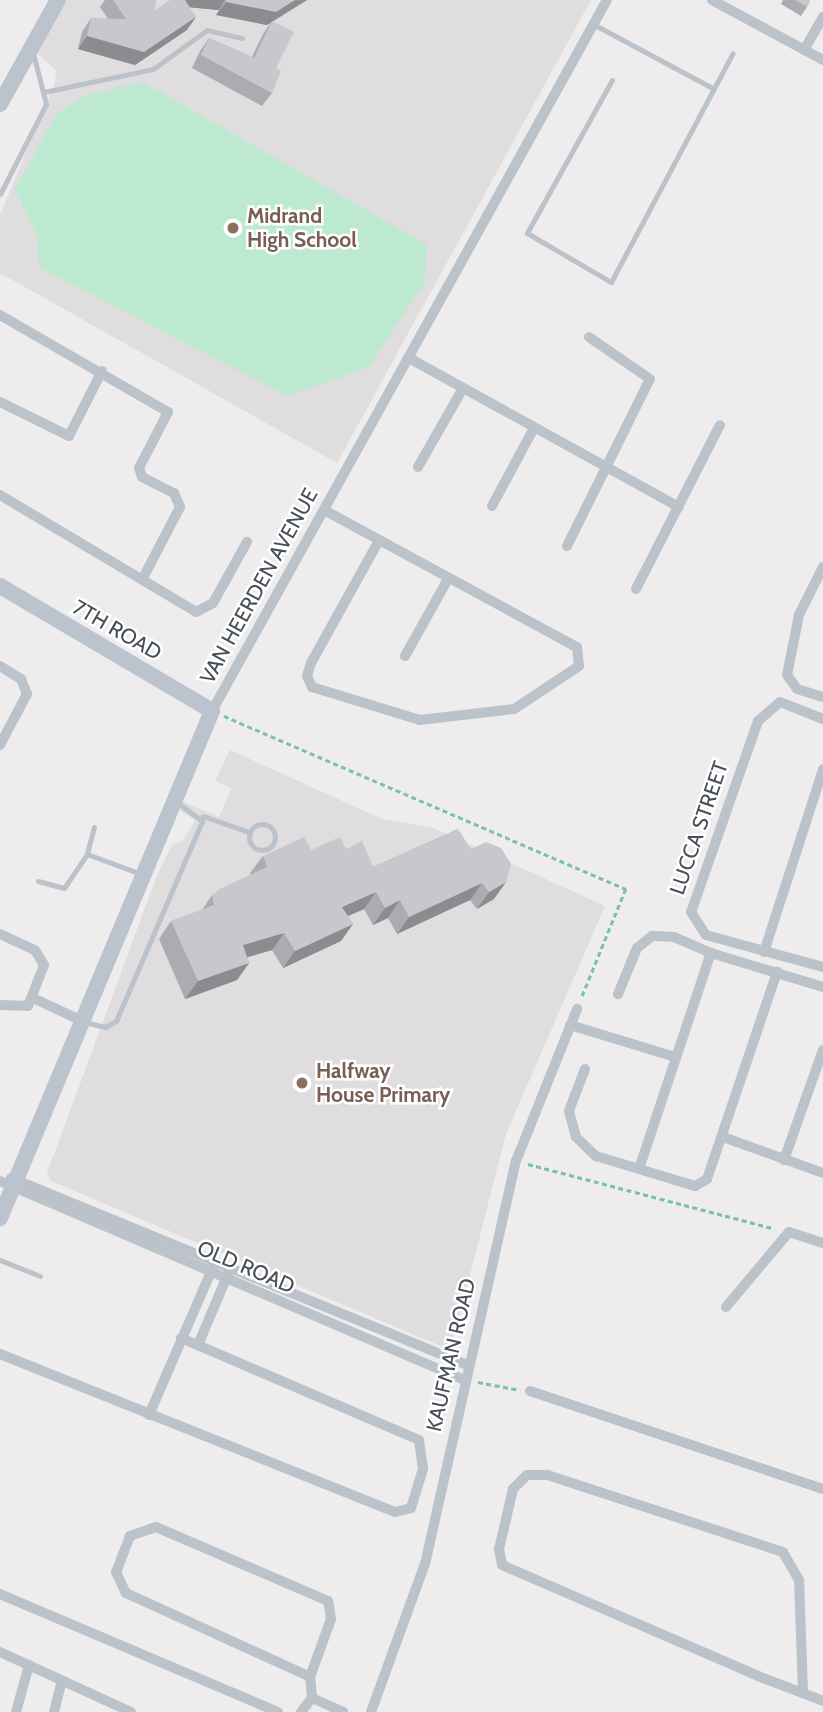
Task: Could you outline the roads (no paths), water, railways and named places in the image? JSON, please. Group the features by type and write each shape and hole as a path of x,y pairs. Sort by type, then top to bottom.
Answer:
{"street":[{"path":"0,104 58,0"},
{"name":"VAN HEERDEN AVENUE","path":"0,1218 7,1182 80,1020 212,711 326,511 607,0"},
{"path":"712,0 823,60"},
{"path":"804,50 823,18"},
{"path":"0,315 155,401 168,415 139,468 142,477 174,493 180,507 142,580"},
{"path":"567,546 608,469 650,379 589,337"},
{"path":"409,358 679,507"},
{"path":"0,402 69,436 102,371"},
{"path":"418,467 463,388"},
{"path":"636,589 720,425"},
{"path":"492,506 534,428"},
{"path":"0,495 191,611 202,611 247,542"},
{"path":"326,511 447,581 577,647 579,666 514,709 420,720 312,687 307,676 311,663 379,542"},
{"path":"823,567 799,615 787,675 796,689 823,697"},
{"path":"405,656 447,581"},
{"name":"7TH ROAD","path":"0,586 212,711"},
{"path":"0,666 21,679 27,694 0,745"},
{"name":"LUCCA STREET","path":"764,952 701,932 691,912 758,721 780,702 823,719"},
{"path":"823,769 764,952 823,967"},
{"path":"0,934 41,956 33,998 25,1009 0,1005"},
{"path":"618,993 637,948 652,936 674,937 711,953 823,987"},
{"path":"639,1169 711,953"},
{"path":"585,1069 569,1111 576,1137 596,1156 698,1186 707,1179 723,1137 777,972"},
{"path":"33,998 80,1020"},
{"name":"KAUFMAN ROAD","path":"371,1712 420,1582 467,1365 516,1161 577,1009"},
{"path":"570,1025 676,1056"},
{"path":"784,1160 823,1050"},
{"path":"723,1137 823,1173"},
{"name":"OLD ROAD","path":"7,1182 215,1261 467,1365"},
{"name":"OLD ROAD","path":"7,1182 211,1273 464,1380"},
{"path":"726,1307 789,1232 823,1243"},
{"path":"149,1415 215,1261"},
{"path":"198,1345 231,1268"},
{"path":"0,1354 395,1512 411,1507 423,1469 419,1440 181,1338"},
{"path":"530,1391 823,1489"},
{"path":"803,1693 799,1580 783,1552 548,1475 527,1475 513,1489 499,1549 502,1565 803,1693 823,1701"},
{"path":"301,1712 312,1698 310,1677 332,1613 325,1599 156,1527 130,1536 116,1572 127,1593 310,1677"},
{"path":"0,1594 278,1712"},
{"path":"0,1652 131,1712"},
{"path":"16,1712 29,1665"},
{"path":"54,1712 62,1681"},
{"path":"312,1698 343,1712"},
{"path":"98,1712 102,1699"}],"lane":[{"path":"593,24 714,89"},
{"path":"44,92 153,69 207,30 242,38"},
{"path":"0,194 44,115 44,92 31,48"},
{"path":"612,80 527,233 611,282 733,53"},
{"path":"172,800 203,816 249,832 267,824 274,841 257,849 249,832"},
{"path":"80,1020 105,1027 116,1021 203,816"},
{"path":"38,881 64,888 87,855 94,827"},
{"path":"87,855 141,874"},
{"path":"0,1260 40,1276"}],"place":[{"name":"Midrand High School","path":"233,228"},
{"name":"Halfway House Primary","path":"302,1083"}]}
